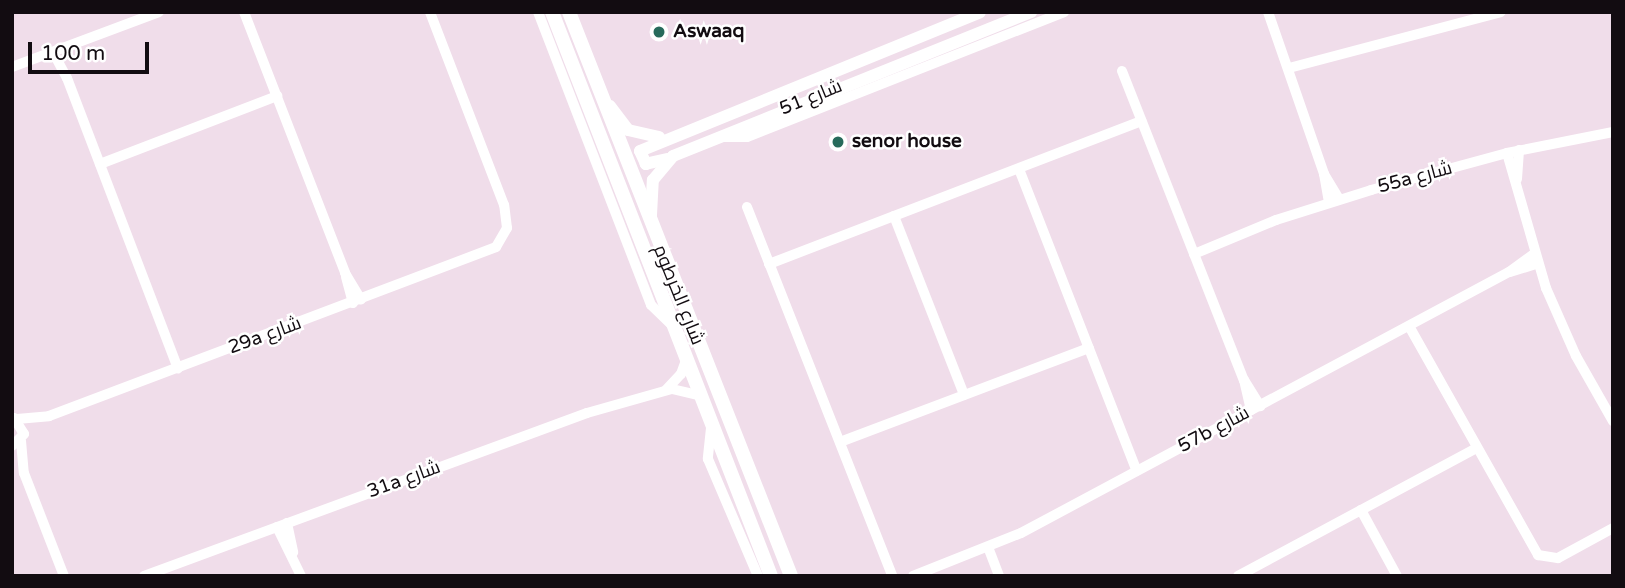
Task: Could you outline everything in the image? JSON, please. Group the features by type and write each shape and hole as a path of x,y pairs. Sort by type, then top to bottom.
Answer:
{"main road":[{"name":"شارع الخرطوم","path":"552,12 676,329 698,395 771,576"},
{"name":"شارع الخرطوم","path":"569,12 653,233 791,576"},
{"path":"653,271 674,304 690,354 703,357"}],"street":[{"path":"12,67 159,12"},
{"path":"244,12 357,302"},
{"name":"29a شارع","path":"14,418 49,416 501,249 508,236 512,218 504,205 430,12"},
{"path":"538,12 653,309 676,329"},
{"path":"938,28 962,12"},
{"name":"شارع 51","path":"600,90 633,133 649,138 683,135 980,12"},
{"path":"908,60 921,46 1002,12"},
{"name":"شارع 51","path":"667,159 715,136 1031,12"},
{"path":"715,136 747,137 1064,12"},
{"path":"1268,12 1334,201"},
{"path":"1289,68 1501,12"},
{"path":"57,50 178,368"},
{"path":"1122,71 1256,408"},
{"path":"100,164 277,96"},
{"path":"769,264 1142,121"},
{"name":"55a شارع","path":"1193,250 1334,201 1519,150 1613,132"},
{"path":"667,159 646,164 640,151 646,145 683,135"},
{"path":"1517,179 1519,150"},
{"path":"1507,153 1517,179 1536,259 1565,334 1613,421"},
{"path":"653,233 651,189 667,159"},
{"path":"1019,169 1137,471"},
{"path":"747,207 892,576"},
{"path":"894,216 964,395"},
{"name":"57b شارع","path":"913,576 988,547 1536,259"},
{"path":"1409,326 1541,558 1558,558 1613,528"},
{"path":"839,442 1089,348"},
{"path":"665,390 677,381 685,360"},
{"name":"31a شارع","path":"144,576 587,413 665,390 680,389 698,395"},
{"name":"29a شارع","path":"19,440 49,416"},
{"path":"14,418 24,472 63,574"},
{"path":"711,428 708,459 758,576"},
{"path":"1238,576 1477,448"},
{"path":"12,454 24,472"},
{"path":"1361,510 1397,576"},
{"path":"282,525 301,576"},
{"path":"988,547 999,576"}],"place":[{"name":"Aswaaq","path":"659,32"},
{"name":"senor house","path":"838,142"}]}
